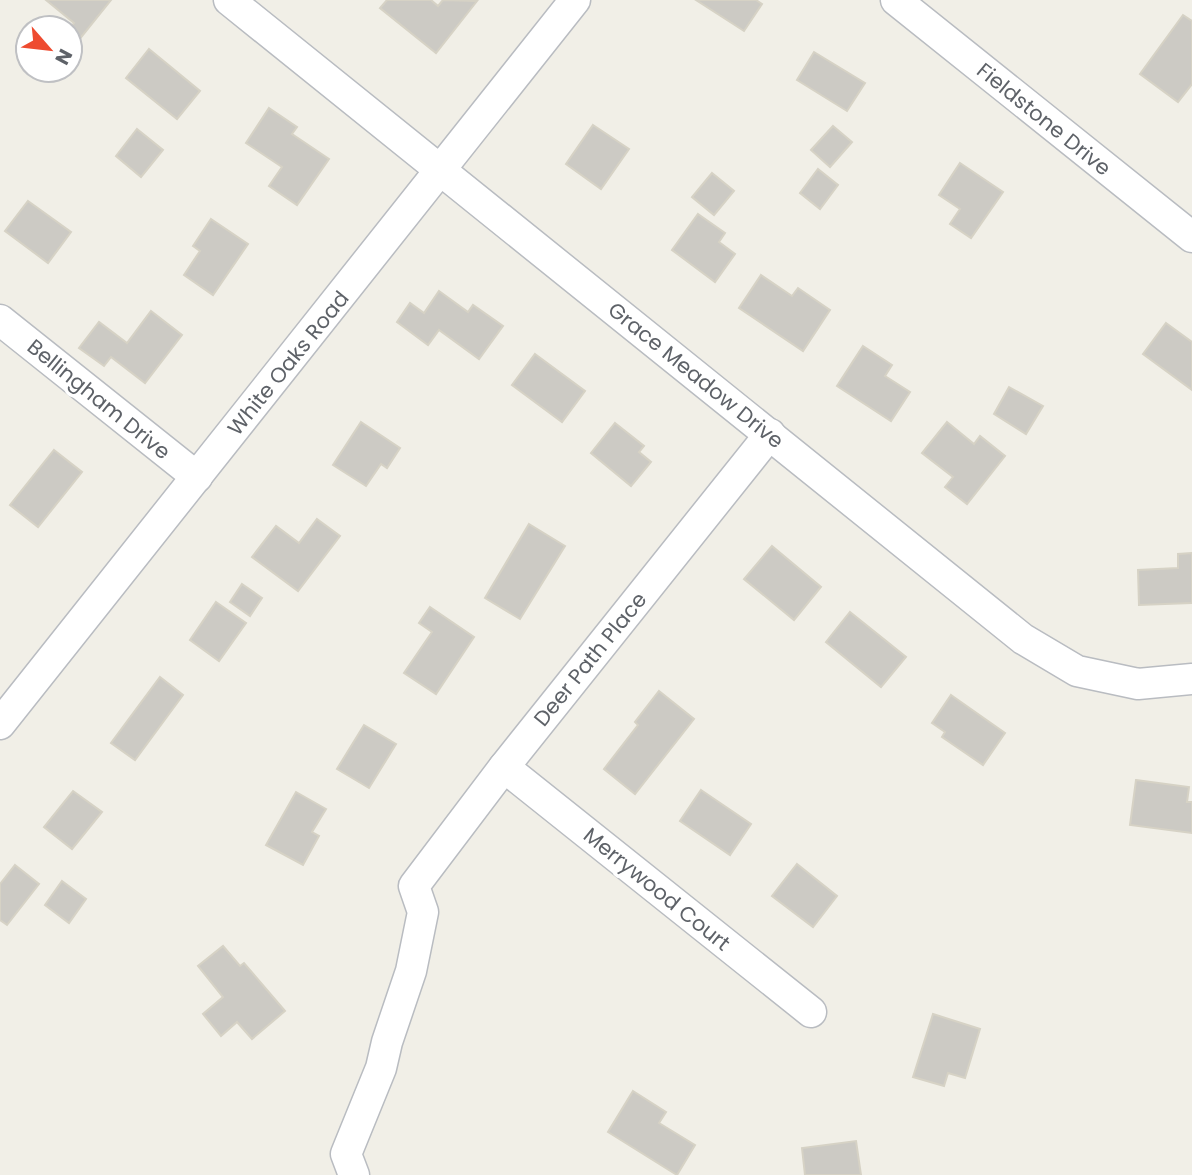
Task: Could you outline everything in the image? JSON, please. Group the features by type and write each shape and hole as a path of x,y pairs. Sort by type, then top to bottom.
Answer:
{"street":[{"name":"Grace Meadow Drive","path":"229,0 1023,639 1077,671 1138,684 1192,679"},
{"name":"White Oaks Road","path":"0,724 575,0"},
{"name":"Fieldstone Drive","path":"896,0 1192,237"},
{"name":"Bellingham Drive","path":"0,320 197,477"},
{"name":"Deer Path Place","path":"354,1175 346,1154 381,1068 411,971 423,912 414,886 503,767 770,434"},
{"name":"Merrywood Court","path":"503,767 811,1012"}],"building":[{"path":"46,0 111,0 84,34 84,14 63,14"},
{"path":"387,0 431,0 438,6 443,0 477,1 436,53 380,8"},
{"path":"696,0 756,0 762,4 744,31"},
{"path":"1183,15 1192,21 1192,84 1178,102 1140,74"},
{"path":"149,49 200,91 177,119 126,78"},
{"path":"814,52 865,83 847,111 797,80"},
{"path":"269,108 297,127 292,134 329,159 297,205 269,186 282,167 246,143"},
{"path":"593,125 629,149 601,189 566,164"},
{"path":"833,126 852,142 830,167 811,150"},
{"path":"137,129 163,150 141,177 116,156"},
{"path":"960,163 1003,192 971,238 950,224 960,209 939,195"},
{"path":"818,169 838,185 820,209 800,193"},
{"path":"712,173 734,191 714,215 692,197"},
{"path":"28,201 71,232 48,263 5,231"},
{"path":"698,214 725,233 719,242 735,254 715,282 672,250"},
{"path":"211,219 248,244 213,295 184,275 200,251 193,246"},
{"path":"761,275 792,296 798,288 830,310 803,351 739,308"},
{"path":"439,291 468,312 473,305 503,326 479,359 439,330 428,345 397,322 410,303 424,313"},
{"path":"151,311 182,335 145,383 111,357 104,366 79,348 99,322 127,343"},
{"path":"1166,323 1192,342 1192,390 1143,354"},
{"path":"863,346 892,365 885,376 910,392 891,421 837,386"},
{"path":"535,354 585,391 562,422 512,385"},
{"path":"1009,387 1043,406 1026,434 994,414"},
{"path":"361,422 400,448 387,468 381,464 366,486 333,465"},
{"path":"947,422 974,444 980,436 1005,456 967,504 945,487 953,477 922,453"},
{"path":"615,423 644,446 639,452 651,462 631,486 591,453"},
{"path":"54,450 82,472 38,527 10,505"},
{"path":"317,519 340,536 298,591 252,557 276,526 299,543"},
{"path":"529,524 565,546 520,619 485,598"},
{"path":"772,546 821,587 794,620 744,579"},
{"path":"1192,553 1192,603 1139,605 1138,570 1178,568 1178,554"},
{"path":"242,584 262,598 250,616 230,602"},
{"path":"216,602 246,623 219,661 190,640"},
{"path":"430,607 474,637 436,694 404,673 432,632 419,623"},
{"path":"850,612 906,657 881,687 826,642"},
{"path":"160,677 183,695 135,760 111,743"},
{"path":"659,691 694,719 635,794 604,769 638,725 635,722"},
{"path":"951,695 1005,733 983,765 942,737 945,732 932,723"},
{"path":"364,725 396,744 369,788 337,769"},
{"path":"1136,780 1189,787 1187,802 1192,802 1192,833 1130,825"},
{"path":"701,790 751,824 730,855 680,821"},
{"path":"73,791 102,812 72,849 44,827"},
{"path":"296,792 326,809 312,832 319,836 303,865 266,845"},
{"path":"797,864 837,896 813,927 772,896"},
{"path":"15,865 39,884 7,925 0,920 0,884"},
{"path":"62,881 86,899 69,923 45,905"},
{"path":"223,946 240,966 244,963 285,1011 252,1039 237,1022 221,1036 203,1014 223,997 198,966"},
{"path":"933,1014 980,1029 965,1078 948,1073 944,1086 913,1077"},
{"path":"633,1091 666,1112 659,1123 695,1145 677,1175 608,1132"},
{"path":"856,1141 861,1175 805,1175 802,1148"}]}
